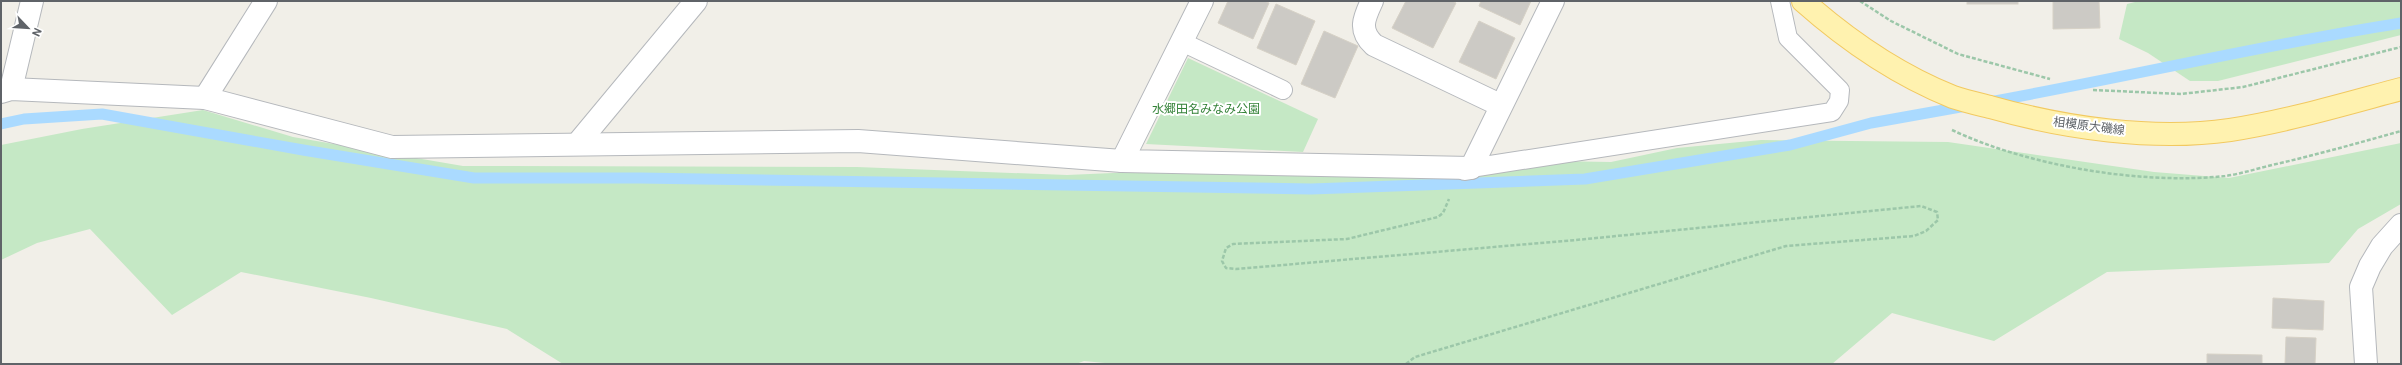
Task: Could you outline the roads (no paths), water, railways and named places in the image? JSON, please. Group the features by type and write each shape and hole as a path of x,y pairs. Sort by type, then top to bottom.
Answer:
{"main road":[{"name":"相模原大磯線","path":"1803,1 1836,29 1894,67 1953,97 2018,115 2090,128 2193,133 2230,130 2304,115 2401,89"}],"street":[{"path":"32,1 6,91 205,98 392,147 578,143 858,141 1122,161 1468,168 1553,1"},
{"path":"205,98 266,1"},
{"path":"578,143 696,1"},
{"path":"1122,161 1202,1"},
{"path":"1372,1 1364,18 1364,28 1367,38 1374,45 1500,105"},
{"path":"2366,364 2361,287 2370,266 2382,246 2401,225"}],"lane":[{"path":"1468,168 1832,112 1839,101 1840,90 1788,38 1780,1"},
{"path":"1182,42 1283,90"}],"waterway":[{"path":"1989,102 2298,41 2401,23"},
{"path":"1,124 24,119 102,114 303,150 474,178 640,178 1311,189 1585,179 1790,145 1871,123 1966,106"}],"park label":[{"name":"水郷田名みなみ公園","path":"1206,109"}]}
